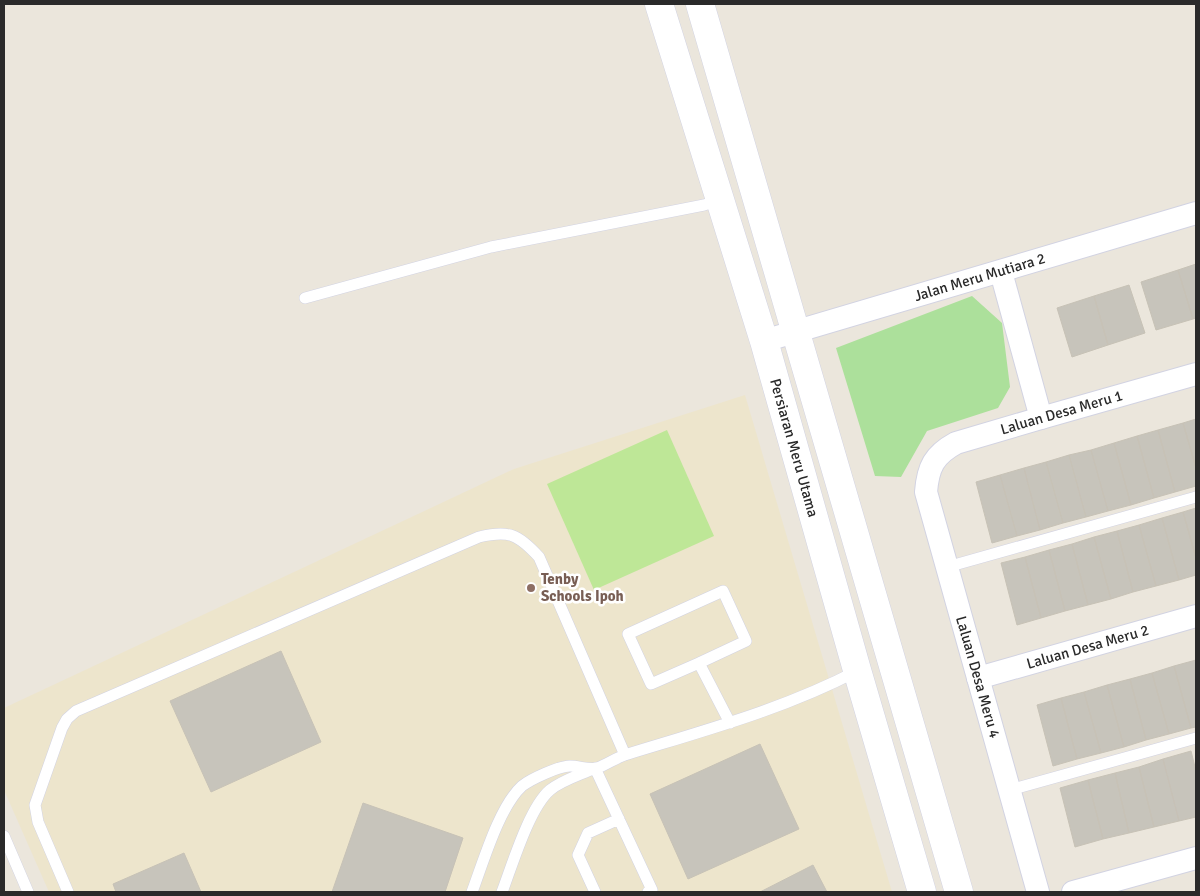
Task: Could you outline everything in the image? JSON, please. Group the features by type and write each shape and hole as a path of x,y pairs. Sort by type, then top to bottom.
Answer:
{"main road":[{"name":"Persiaran Meru Utama","path":"659,4 764,341 922,892"},
{"path":"700,4 959,892"}],"street":[{"name":"Jalan Meru Mutiara 2","path":"764,341 1196,213"},
{"path":"1001,272 1041,418"},
{"name":"Laluan Desa Meru 1","path":"933,462 944,450 956,443 1196,374"},
{"name":"Laluan Desa Meru 4","path":"933,462 928,476 926,492 1038,892"},
{"name":"Laluan Desa Meru 2","path":"978,678 1196,616"},
{"path":"1073,892 1196,858"}],"lane":[{"path":"305,298 491,247 704,205 720,200"},
{"path":"947,567 1196,497"},
{"path":"68,892 38,822 35,805 62,728 67,719 76,711 479,537 496,532 513,535 526,544 539,557 625,755"},
{"path":"723,591 746,642 699,663 651,684 628,634 723,591"},
{"path":"699,663 730,723"},
{"path":"502,892 533,813 541,800 558,784 625,755 730,723 825,687 857,670"},
{"path":"1010,790 1196,738"},
{"path":"472,892 502,814 522,786 538,777 568,766 595,768"},
{"path":"595,768 652,890 648,892"},
{"path":"595,892 578,855 588,833 619,819"},
{"path":"4,836 28,892"}],"shaded area":[{"name":"Tenby Schools Ipoh","path":"745,395 892,892 49,892 4,790 4,708 514,469"}],"green space":[{"path":"972,296 1002,323 1010,387 998,408 927,431 901,477 875,476 836,348"},
{"path":"667,430 714,536 594,590 547,484"}],"building":[{"path":"1196,264 1196,318 1193,319 1178,270"},
{"path":"1178,270 1193,319 1156,330 1141,282"},
{"path":"1129,285 1145,333 1108,345 1094,296"},
{"path":"1094,296 1108,345 1072,357 1057,308"},
{"path":"1196,419 1196,468 1183,423"},
{"path":"1183,423 1196,468 1196,486 1175,492 1158,430"},
{"path":"1158,430 1175,492 1154,498 1137,436"},
{"path":"1137,436 1154,498 1131,505 1114,443"},
{"path":"1114,443 1131,505 1108,511 1091,450"},
{"path":"1091,450 1108,511 1086,517 1069,455"},
{"path":"1069,455 1086,517 1063,523 1046,462"},
{"path":"1046,462 1063,523 1040,530 1024,468"},
{"path":"1024,468 1040,530 1017,536 1000,475"},
{"path":"1000,475 1017,536 992,543 976,482"},
{"path":"1196,508 1196,558 1183,512"},
{"path":"1183,512 1196,558 1196,575 1179,580 1162,518"},
{"path":"1162,518 1179,580 1156,586 1139,525"},
{"path":"1139,525 1156,586 1133,592 1117,531"},
{"path":"1117,531 1133,592 1111,599 1094,537"},
{"path":"1094,537 1111,599 1088,605 1072,544"},
{"path":"1072,544 1088,605 1065,611 1049,550"},
{"path":"1049,550 1065,611 1041,618 1025,557"},
{"path":"1025,557 1041,618 1017,625 1001,563"},
{"path":"281,651 321,742 211,792 170,701"},
{"path":"1196,660 1196,727 1191,728 1174,666"},
{"path":"1174,666 1191,728 1169,734 1152,673"},
{"path":"1152,673 1169,734 1146,740 1130,679"},
{"path":"1130,679 1146,740 1124,747 1107,685"},
{"path":"1107,685 1124,747 1101,753 1084,692"},
{"path":"1084,692 1101,753 1077,759 1061,698"},
{"path":"1061,698 1077,759 1053,766 1037,705"},
{"path":"760,744 799,829 688,879 650,794"},
{"path":"1191,751 1196,771 1196,817 1179,821 1163,759"},
{"path":"1163,759 1179,821 1154,827 1139,767"},
{"path":"1139,767 1154,827 1129,833 1115,773"},
{"path":"1115,773 1129,833 1103,839 1088,780"},
{"path":"1088,780 1103,839 1075,847 1060,788"},
{"path":"363,803 463,838 445,892 332,892"},
{"path":"184,853 201,892 116,892 113,884"},
{"path":"813,865 827,892 760,892"}],"place":[{"name":"Tenby Schools Ipoh","path":"531,588"}]}
